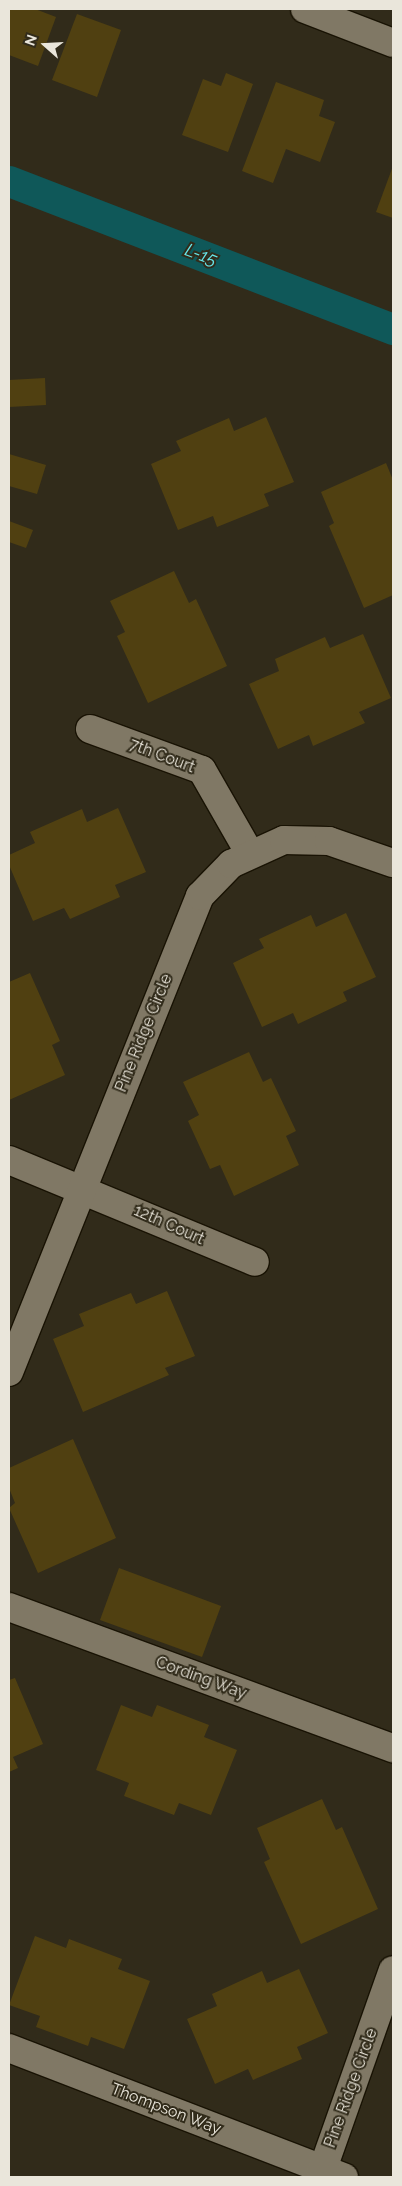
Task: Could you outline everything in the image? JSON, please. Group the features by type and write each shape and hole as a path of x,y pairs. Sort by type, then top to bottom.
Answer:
{"street":[{"path":"305,9 393,43"},
{"name":"7th Court","path":"90,729 202,770 250,852"},
{"name":"Pine Ridge Circle","path":"9,1372 197,903 214,878 250,852 284,840 307,839 350,846 393,863"},
{"name":"12th Court","path":"9,1160 82,1187 255,1262"},
{"name":"Cording Way","path":"9,1607 393,1748"},
{"name":"Pine Ridge Circle","path":"329,2174 393,1970"},
{"name":"Thompson Way","path":"9,2048 329,2174"}],"building":[{"path":"9,9 35,9 56,17 38,66 9,55"},
{"path":"77,14 121,30 97,97 52,80"},
{"path":"226,73 253,84 228,152 182,135 203,79 221,86"},
{"path":"276,82 324,100 319,116 335,122 320,162 286,149 273,183 242,171"},
{"path":"393,166 393,218 376,212"},
{"path":"45,378 46,405 9,407 9,380"},
{"path":"266,417 294,482 264,494 269,506 217,527 213,516 178,530 151,464 181,451 176,441 229,418 234,431"},
{"path":"9,454 46,465 37,494 9,486"},
{"path":"386,463 393,480 393,595 364,608 329,526 334,523 321,492"},
{"path":"9,521 33,530 26,548 9,542"},
{"path":"174,571 189,603 196,599 227,666 148,703 117,636 125,632 110,601"},
{"path":"363,634 391,698 359,712 365,723 313,746 309,735 278,749 249,684 279,671 275,659 325,637 330,648"},
{"path":"118,808 146,872 115,885 120,897 70,919 64,908 33,921 9,865 9,855 35,843 30,832 82,809 87,822"},
{"path":"346,913 376,977 343,992 347,1001 298,1024 293,1013 262,1027 233,963 264,948 259,939 311,915 316,927"},
{"path":"30,973 60,1041 52,1045 65,1075 9,1100 9,982"},
{"path":"249,1052 263,1082 271,1078 296,1131 286,1136 299,1165 234,1196 220,1165 210,1169 188,1121 199,1115 183,1082"},
{"path":"167,1291 195,1356 165,1368 169,1375 83,1412 53,1339 84,1326 79,1314 131,1293 136,1304"},
{"path":"73,1439 116,1538 38,1573 9,1508 15,1503 9,1488 9,1468"},
{"path":"119,1568 221,1606 202,1657 100,1620"},
{"path":"15,1678 43,1744 13,1757 18,1768 9,1772 9,1680"},
{"path":"121,1705 152,1717 157,1705 209,1725 204,1737 237,1750 211,1815 179,1803 174,1815 124,1796 129,1783 96,1770"},
{"path":"322,1799 336,1830 342,1827 378,1909 301,1944 264,1862 270,1859 257,1828"},
{"path":"35,1936 66,1948 69,1939 122,1959 118,1969 150,1981 124,2049 91,2037 88,2046 36,2027 40,2016 9,2005"},
{"path":"299,1969 328,2033 297,2047 302,2059 253,2080 248,2069 215,2084 187,2019 217,2006 212,1994 262,1971 267,1983"}],"waterway":[{"name":"L-15","path":"9,181 393,329"}]}
